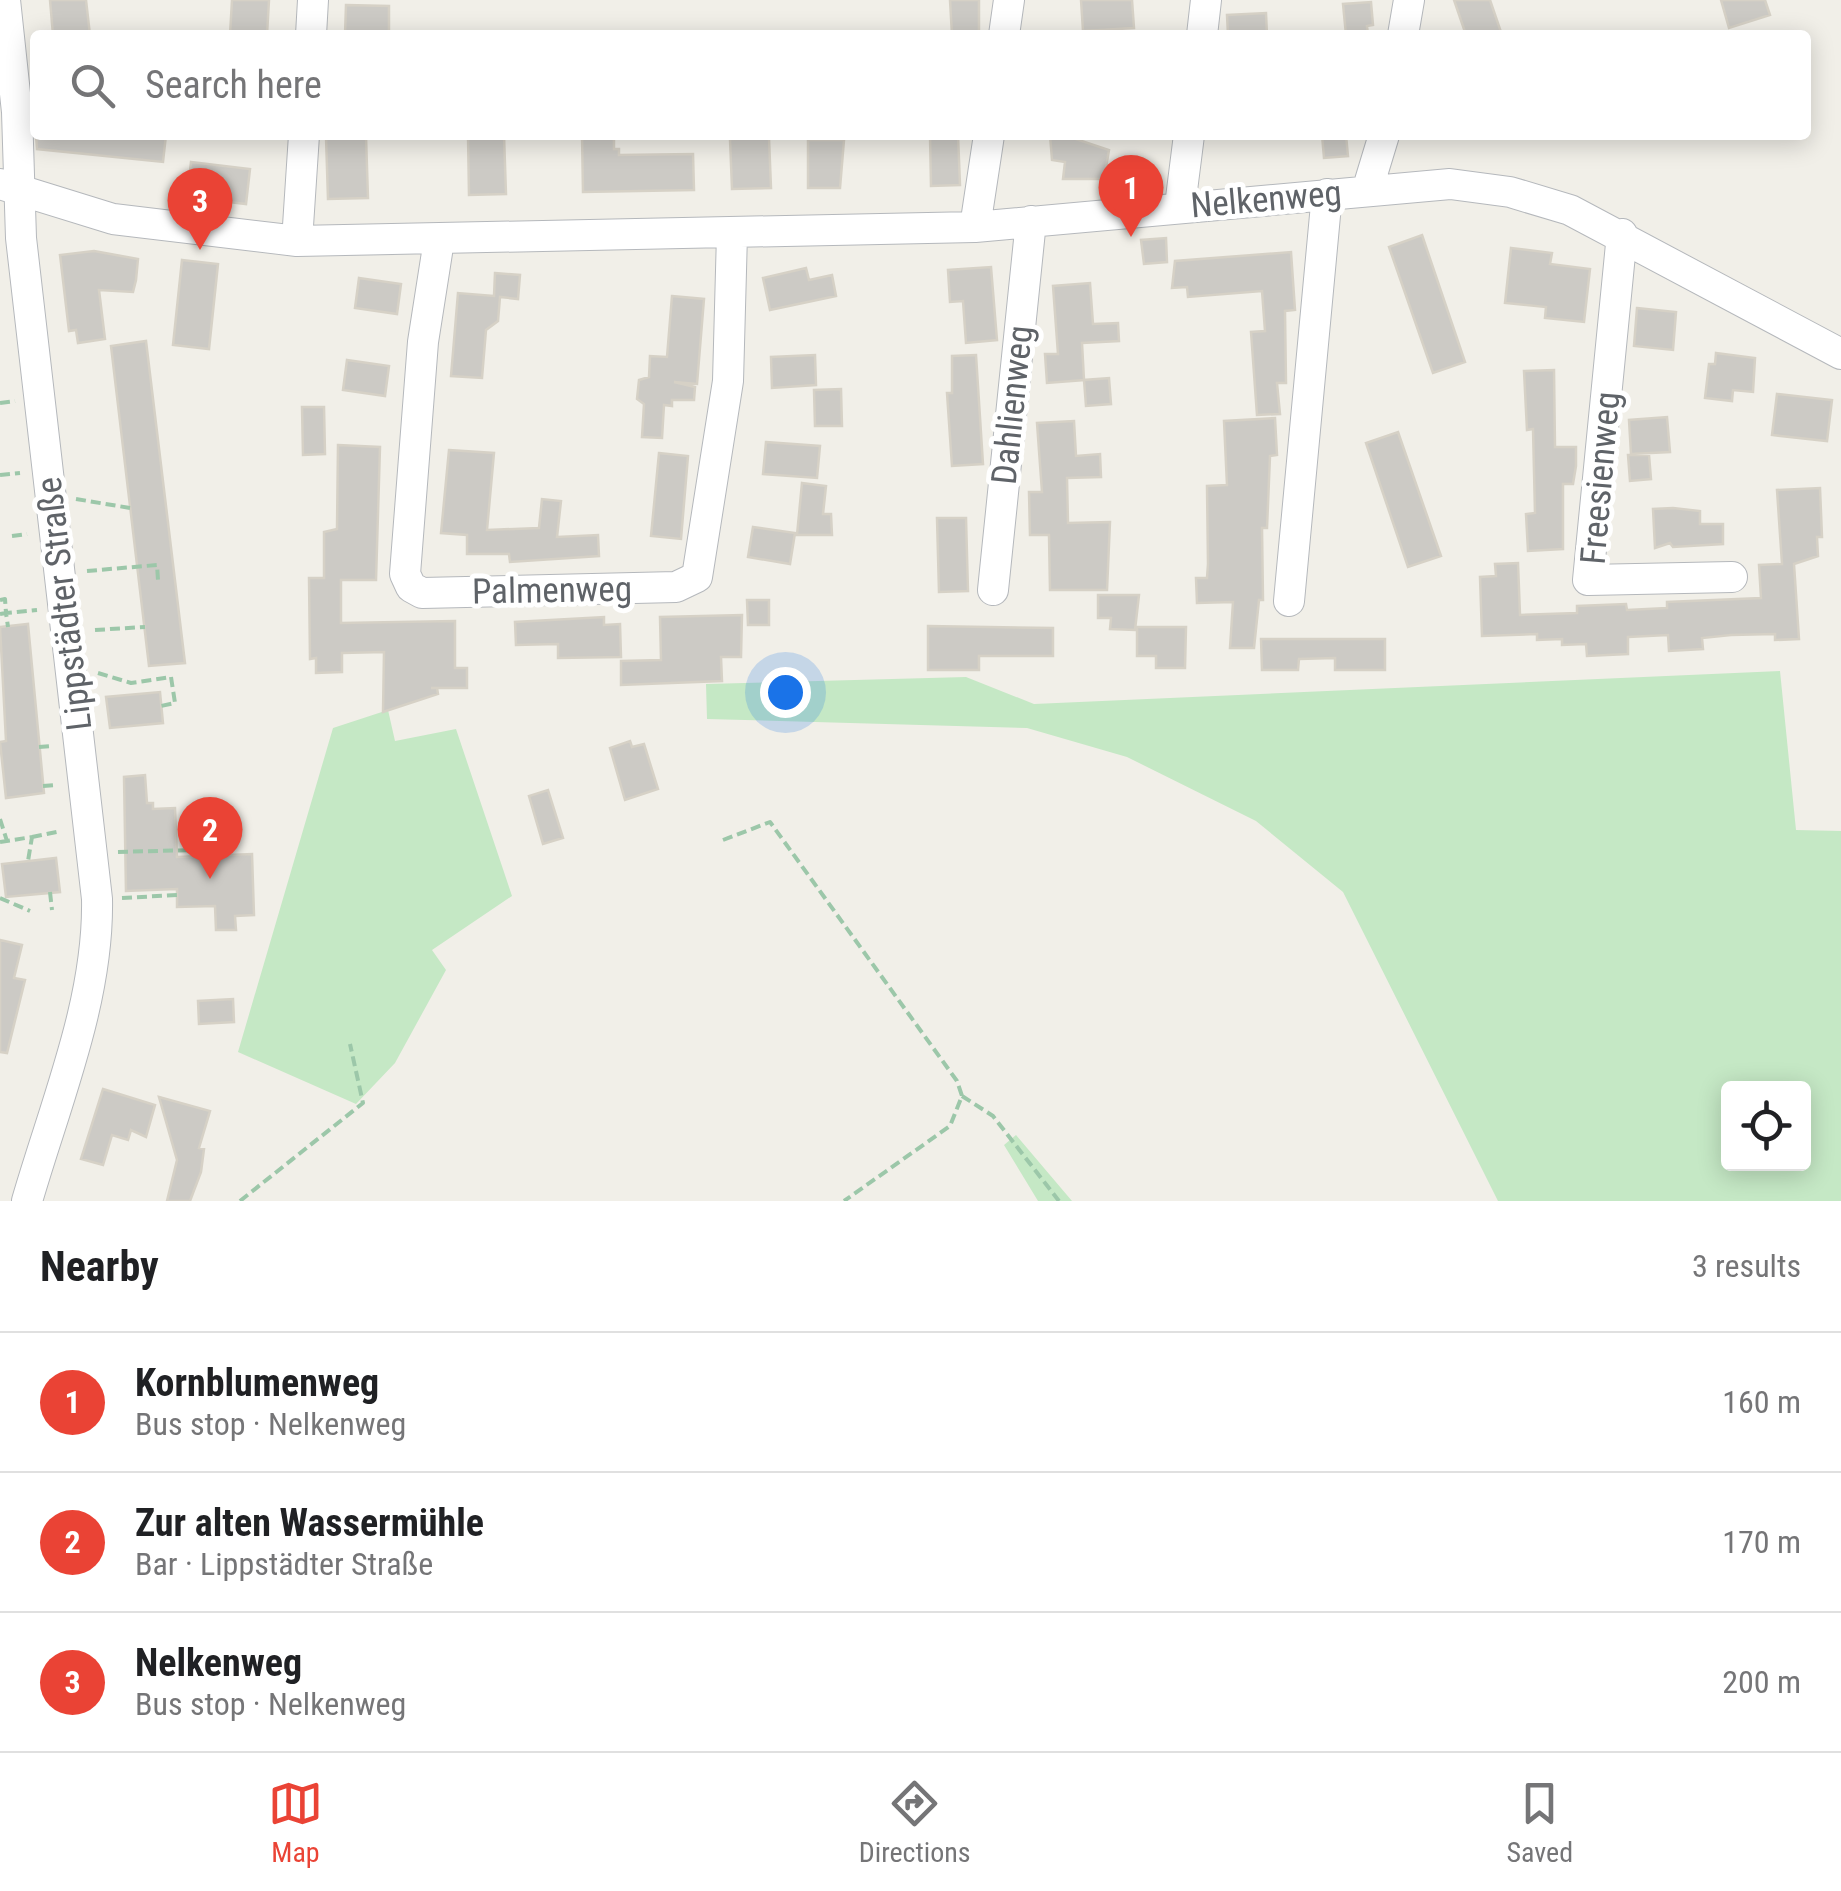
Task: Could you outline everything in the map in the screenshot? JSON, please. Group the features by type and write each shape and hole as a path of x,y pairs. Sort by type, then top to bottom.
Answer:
{"street":[{"name":"Lippstädter Straße","path":"6,0 10,187 61,573 97,898 93,964 80,1021 27,1201"},
{"path":"310,30 313,0"},
{"path":"1005,30 1009,0"},
{"path":"1203,30 1206,0"},
{"path":"1403,30 1409,0"},
{"path":"297,241 304,140"},
{"path":"975,227 988,140"},
{"path":"1180,206 1188,140"},
{"path":"1367,191 1382,140"},
{"name":"Nelkenweg","path":"10,187 113,219 297,241 975,227 1450,184 1548,201 1622,234 1841,354"},
{"path":"1289,601 1327,194"},
{"name":"Dahlienweg","path":"993,590 1031,221"},
{"name":"Palmenweg","path":"439,240 417,400 406,574 411,587 422,593 676,587 697,577 728,381 732,234"},
{"name":"Freesienweg","path":"1622,234 1588,580 1732,577"}],"path":[{"path":"52,500 72,498 130,508"},
{"path":"61,573 157,565 158,580"},
{"path":"0,600 5,599 3,614 8,626"},
{"path":"68,634 144,627"},
{"path":"72,673 91,671 131,683 171,677 175,702 162,706"},
{"path":"131,683 133,694"},
{"path":"0,819 7,841"},
{"path":"724,840 770,822 957,1081 962,1096 993,1116 1059,1201"},
{"path":"0,842 32,837 28,861"},
{"path":"17,841 27,852"},
{"path":"94,852 139,855 196,850"},
{"path":"50,892 52,910"},
{"path":"97,898 177,895"},
{"path":"0,898 30,911"},
{"path":"240,1201 363,1104 350,1044"},
{"path":"844,1201 950,1126 962,1096"}],"green space":[{"path":"1780,671 1796,830 1841,831 1841,1201 1498,1201 1343,892 1256,821 1127,757 1027,728 707,719 706,684 966,677 1034,704"},
{"path":"388,710 395,741 456,729 512,896 432,950 446,970 395,1063 356,1104 238,1052 333,728"},
{"path":"1016,1135 1072,1201 1038,1201 1004,1145"}],"building":[{"path":"50,0 86,0 89,30 53,30"},
{"path":"232,0 269,0 267,30 230,30"},
{"path":"950,0 979,0 979,30 952,30"},
{"path":"1081,0 1132,0 1134,28 1083,30"},
{"path":"1454,0 1490,0 1500,30 1464,30"},
{"path":"1721,0 1765,0 1770,15 1729,28"},
{"path":"1371,2 1373,25 1367,26 1367,30 1346,30 1343,4"},
{"path":"346,5 389,6 389,30 345,30"},
{"path":"1266,13 1267,30 1228,30 1227,15"},
{"path":"36,140 165,140 163,162 37,149"},
{"path":"326,140 366,140 368,198 328,199"},
{"path":"468,140 504,140 506,194 469,195"},
{"path":"582,140 614,140 619,155 693,154 694,190 583,192"},
{"path":"730,140 769,140 771,188 732,189"},
{"path":"808,140 844,140 840,188 808,188"},
{"path":"930,140 958,140 960,185 931,186"},
{"path":"1050,140 1079,140 1109,150 1104,179 1063,179 1065,162 1052,160"},
{"path":"1322,140 1346,140 1348,156 1324,158"},
{"path":"191,162 250,169 246,204 187,197"},
{"path":"1422,235 1465,362 1433,373 1389,247"},
{"path":"1166,238 1167,262 1144,264 1141,240"},
{"path":"1511,248 1552,253 1550,264 1590,269 1584,322 1545,318 1546,307 1505,303"},
{"path":"94,251 138,259 136,280 133,292 99,290 105,339 78,343 76,330 69,331 60,255"},
{"path":"1291,252 1295,310 1285,311 1286,383 1277,383 1280,414 1257,415 1251,332 1265,331 1262,291 1188,297 1187,287 1172,288 1175,261"},
{"path":"182,260 218,264 209,349 173,345"},
{"path":"991,267 997,340 966,343 963,301 950,302 948,270"},
{"path":"806,268 809,280 832,275 836,296 770,310 763,278"},
{"path":"495,273 520,275 518,299 500,297 498,321 486,330 482,378 451,376 458,293 494,296"},
{"path":"359,278 401,284 397,314 355,308"},
{"path":"1090,283 1093,324 1118,323 1119,341 1082,343 1084,380 1047,383 1045,354 1058,354 1053,286"},
{"path":"672,296 704,299 697,384 674,382 695,387 694,400 672,400 672,406 664,405 662,438 642,437 644,404 637,399 639,380 649,377 650,356 667,357"},
{"path":"1637,308 1676,312 1673,350 1634,346"},
{"path":"146,341 185,663 149,666 111,346"},
{"path":"1716,353 1755,358 1753,392 1733,390 1732,401 1705,398 1709,364 1715,364"},
{"path":"815,355 816,385 772,388 771,357"},
{"path":"976,355 983,464 952,466 947,393 952,393 952,356"},
{"path":"347,360 389,366 385,396 343,390"},
{"path":"1554,370 1555,447 1576,447 1576,466 1573,484 1563,484 1563,549 1528,551 1526,514 1535,513 1533,429 1527,430 1524,371"},
{"path":"1109,378 1111,404 1086,406 1084,380"},
{"path":"841,389 842,426 815,426 814,390"},
{"path":"1777,394 1832,400 1827,441 1772,435"},
{"path":"302,407 324,407 325,454 303,455"},
{"path":"1667,417 1670,452 1631,454 1629,420"},
{"path":"1275,418 1277,455 1270,456 1267,528 1262,528 1263,600 1259,600 1254,648 1230,648 1233,602 1197,603 1196,578 1207,578 1207,486 1227,485 1224,421"},
{"path":"1074,421 1076,456 1100,454 1101,477 1067,478 1068,523 1110,522 1107,590 1050,590 1049,535 1030,535 1029,492 1042,492 1037,423"},
{"path":"1398,432 1441,556 1408,567 1366,443"},
{"path":"766,442 820,446 817,478 763,474"},
{"path":"338,445 380,447 376,580 341,580 341,623 455,621 455,668 467,668 467,688 437,688 438,694 383,712 384,652 342,653 342,672 316,673 316,658 310,659 309,578 324,578 324,532 337,529"},
{"path":"449,450 494,453 487,530 539,528 542,499 561,501 557,537 598,535 599,556 510,562 509,554 467,554 467,535 441,533"},
{"path":"659,453 688,456 681,539 651,536"},
{"path":"1628,455 1649,455 1651,479 1630,481"},
{"path":"802,483 826,486 823,514 831,514 832,535 797,535"},
{"path":"1820,488 1822,537 1817,537 1818,556 1794,564 1799,639 1775,640 1775,634 1731,635 1702,638 1703,649 1669,651 1668,635 1628,637 1628,654 1587,656 1586,644 1562,645 1562,639 1537,640 1537,634 1482,636 1480,577 1496,576 1495,564 1518,563 1520,615 1577,613 1577,606 1626,604 1627,610 1667,608 1667,602 1761,598 1759,565 1782,564 1777,490"},
{"path":"1653,509 1700,511 1700,524 1723,524 1723,544 1673,547 1670,543 1655,548"},
{"path":"937,518 966,518 968,591 939,592"},
{"path":"753,527 795,533 790,564 748,557"},
{"path":"1098,595 1139,595 1135,630 1110,629 1111,618 1098,618"},
{"path":"747,600 769,600 769,625 748,625"},
{"path":"742,615 741,657 721,657 722,681 621,685 621,661 661,660 660,617"},
{"path":"604,617 604,625 620,624 621,657 558,658 558,644 516,645 515,622"},
{"path":"28,624 44,793 6,798 0,742 6,741 0,627"},
{"path":"928,626 1053,628 1053,656 979,656 979,670 928,670"},
{"path":"1137,627 1186,627 1185,668 1156,668 1156,656 1137,656"},
{"path":"1261,639 1385,639 1385,670 1335,670 1335,658 1299,659 1298,670 1262,670"},
{"path":"160,692 163,723 110,728 106,697"},
{"path":"630,741 632,747 644,744 658,789 625,800 610,748"},
{"path":"145,775 147,803 153,803 153,809 175,808 177,857 252,854 254,915 235,916 236,930 216,930 215,906 177,907 177,889 126,891 124,777"},
{"path":"548,790 563,838 543,844 529,796"},
{"path":"56,858 60,892 6,897 2,864"},
{"path":"0,940 22,945 14,978 25,980 7,1053 0,1052"},
{"path":"233,999 234,1022 199,1024 198,1001"},
{"path":"103,1089 155,1105 146,1137 131,1130 128,1140 112,1135 103,1165 81,1159"},
{"path":"159,1097 210,1111 199,1148 204,1149 201,1172 190,1201 167,1201 177,1160"}],"place":[{"name":"Kornblumenweg","path":"1131,237"},
{"name":"Nelkenweg","path":"200,250"},
{"name":"Zur alten Wassermühle","path":"210,879"}]}
